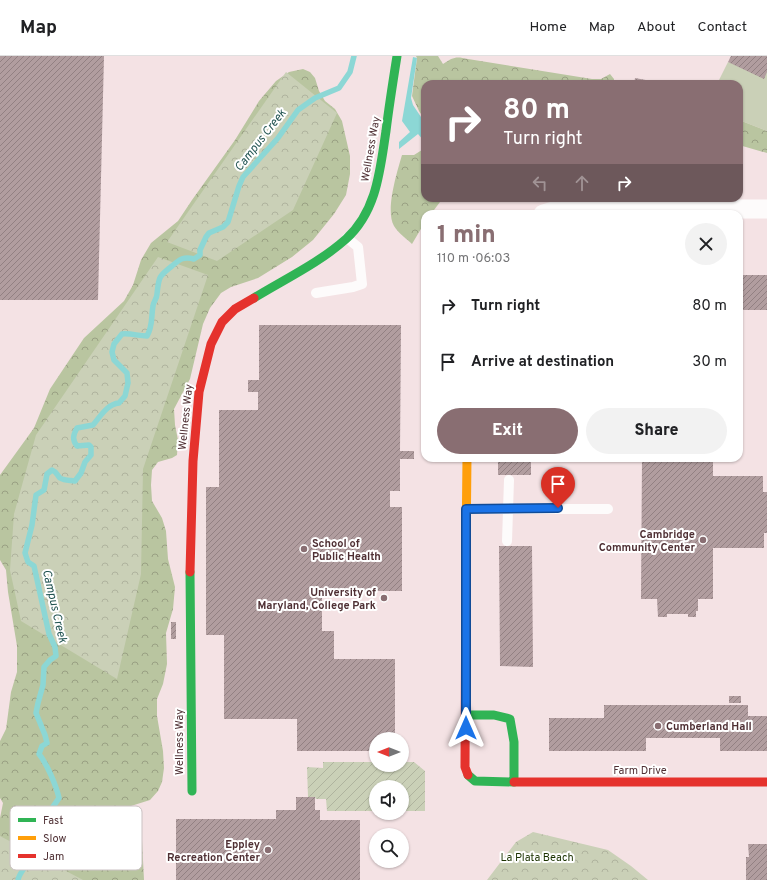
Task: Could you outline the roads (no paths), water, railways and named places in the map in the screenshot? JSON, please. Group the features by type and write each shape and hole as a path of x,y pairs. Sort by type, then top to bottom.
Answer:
{"street":[{"name":"Wellness Way","path":"192,791 190,563 193,462 199,392 212,344 222,322 235,309 330,252 348,238 362,222 371,204 378,182 397,56"},
{"path":"564,210 767,209"},
{"name":"Farm Drive","path":"466,462 465,767 466,773 470,778 475,782 767,782"},
{"path":"466,715 494,715 510,719 513,737 514,782"}],"lane":[{"path":"316,293 362,284 358,247 348,238"},
{"path":"507,541 509,480"},
{"path":"466,509 608,509"}],"water":[{"path":"413,57 417,58 411,98 413,105 421,117 421,137 418,134 399,149 399,142 410,132 402,121"}],"waterway":[{"name":"Campus Creek","path":"54,806 59,798 51,775 39,754 42,746 47,743 36,713 43,685 44,667 56,656 55,647 49,634 34,566 28,562 25,553 32,525 36,495 44,490 47,474 52,470 64,480 75,481 81,473 85,462 91,455 91,447 89,445 77,446 75,444 74,437 77,428 93,425 107,408 119,403 125,396 128,383 127,373 114,360 112,352 114,344 122,334 147,336 152,321 153,305 162,275 180,260 185,258 194,259 200,255 200,250 209,233 223,227 228,222 243,177 278,138 298,110 315,98 339,88 350,72 354,56"},
{"name":"Campus Creek","path":"18,880 23,870"}],"place":[{"name":"Cambridge Community Center","path":"703,540"},
{"name":"School of Public Health","path":"304,549"},
{"name":"University of Maryland, College Park","path":"384,598"},
{"name":"Cumberland Hall","path":"658,726"},
{"name":"Eppley Recreation Center","path":"268,850"}],"park label":[{"name":"La Plata Beach","path":"537,857"}]}
